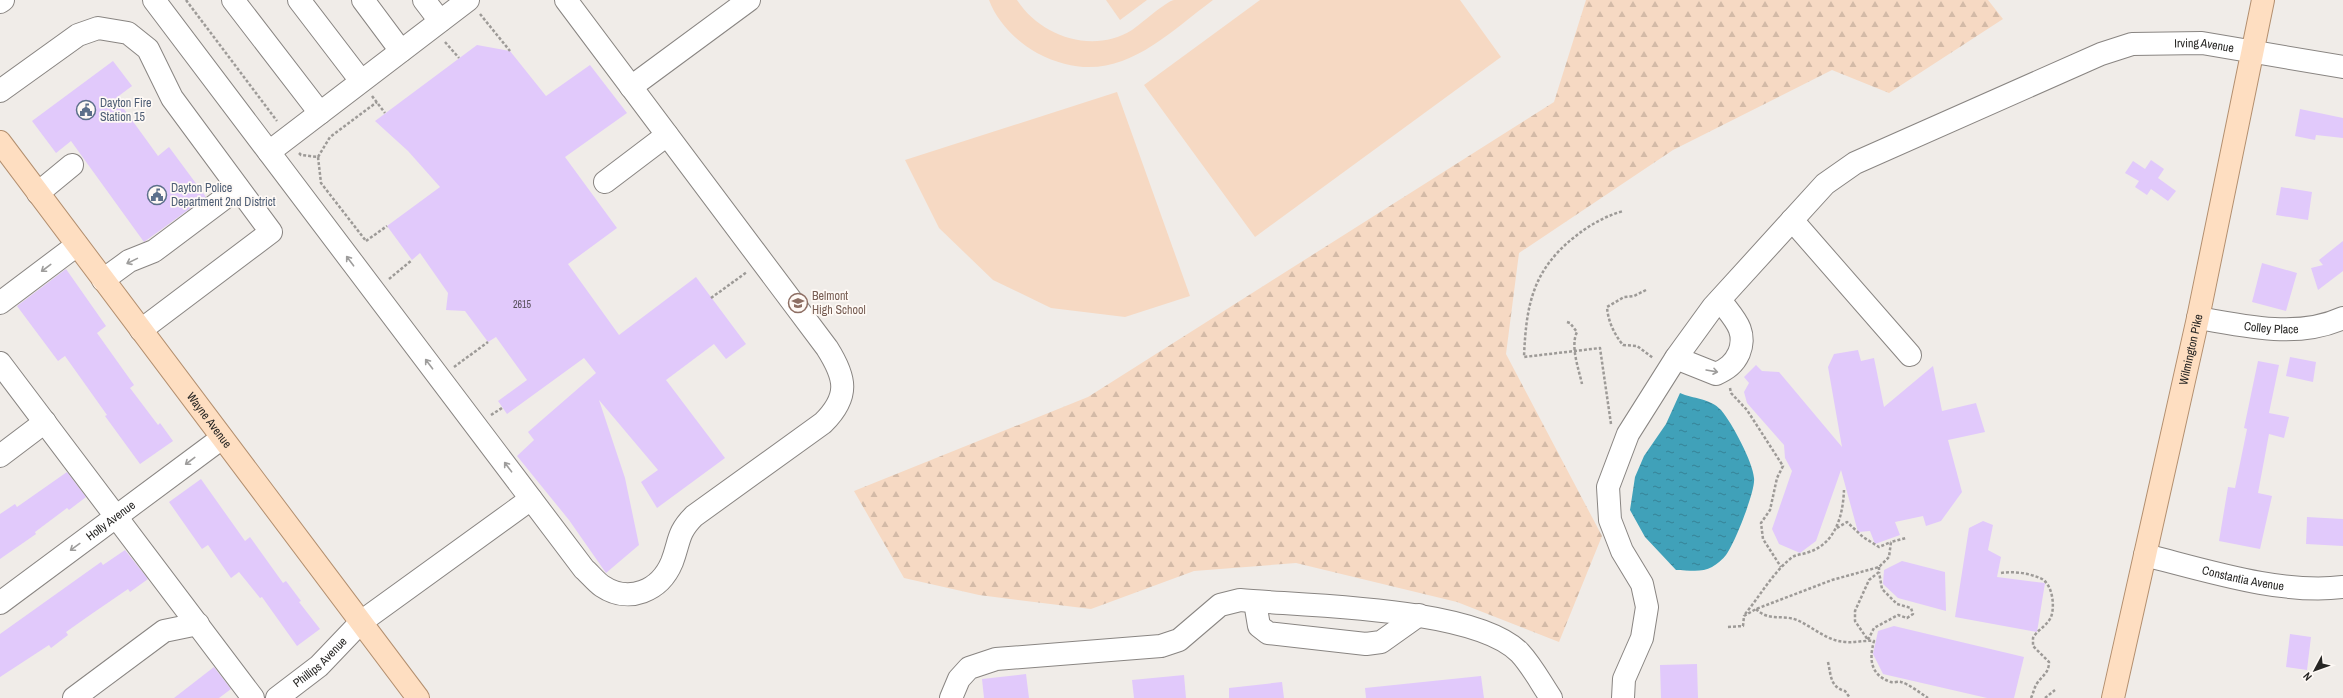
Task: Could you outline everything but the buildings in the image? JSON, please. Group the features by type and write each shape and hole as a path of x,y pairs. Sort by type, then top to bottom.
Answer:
{"main road":[{"name":"Wilmington Pike","path":"2113,698 2198,318 2263,0"},
{"name":"Wayne Avenue","path":"0,142 418,698"}],"street":[{"path":"154,0 584,569 602,586 621,594 638,595 662,580 672,561 683,527 694,516 823,423 835,411 842,396 843,381 838,366 827,348 566,0"},
{"path":"233,0 320,113"},
{"path":"299,0 361,81"},
{"path":"363,0 401,51"},
{"path":"424,0 440,21"},
{"path":"631,87 749,0"},
{"path":"269,152 440,21 473,6"},
{"path":"0,91 78,36 98,28 128,33 148,49 172,98 271,232 141,330"},
{"name":"Irving Avenue","path":"1623,698 1624,680 1642,638 1647,607 1642,584 1622,550 1610,520 1608,487 1621,450 1628,434 1672,364 1720,300 1825,184 1855,163 2068,68 2101,54 2132,44 2202,43 2343,67"},
{"path":"605,182 667,135"},
{"path":"38,193 72,165"},
{"path":"103,280 129,261 154,252 238,188"},
{"path":"1792,220 1910,355"},
{"path":"0,303 77,245"},
{"path":"1672,364 1716,374 1734,363 1743,342 1740,327 1720,300"},
{"name":"Colley Place","path":"2198,318 2265,329 2295,329 2320,325 2343,318"},
{"path":"0,363 254,698"},
{"path":"0,456 45,422"},
{"name":"Holly Avenue","path":"0,603 222,438"},
{"name":"Phillips Avenue","path":"277,698 320,666 361,622 531,498"},
{"name":"Constantia Avenue","path":"2145,555 2290,588 2321,590 2343,587"},
{"path":"951,698 960,679 969,668 996,659 1161,646 1179,640 1220,605 1240,600 1419,615 1491,633 1519,653 1551,698"},
{"path":"1255,602 1258,626 1268,633 1366,644 1381,642 1419,615"},
{"path":"74,698 164,631 198,624"}],"path":[{"path":"473,6 510,50"},
{"path":"318,158 330,137 377,102"},
{"path":"1621,450 1613,439 1600,348 1524,357 1525,328 1534,288 1547,263 1558,251 1598,219 1623,211"},
{"path":"347,256 387,226"},
{"path":"374,292 412,260"},
{"path":"711,298 762,260"},
{"path":"1646,290 1634,296 1624,297 1607,308 1607,316 1616,336 1623,345 1638,346 1672,364"},
{"path":"1567,322 1570,323 1577,332 1575,336 1576,351 1582,384"},
{"path":"440,378 488,342"},
{"path":"1729,385 1732,393 1747,410 1783,466 1776,478 1770,510 1761,523 1763,539 1781,567"},
{"path":"1728,627 1743,626 1744,616 1781,567 1793,556 1823,546 1837,528 1843,510 1844,490"},
{"path":"1837,528 1847,522 1864,537 1880,547 1906,538"},
{"path":"1744,616 1832,580 1879,567 1889,557 1891,542"},
{"path":"1868,640 1874,628 1884,622 1898,615 1907,618 1913,614 1911,608 1896,604 1882,589 1879,567"},
{"path":"2001,573 2014,571 2040,578 2047,585 2052,596 2054,608 2050,619 2033,638 2033,646 2049,662 2049,668 2047,674 2036,686 2031,698"},
{"path":"1868,640 1855,622 1855,611 1869,580 1879,572"},
{"path":"1756,610 1763,616 1798,620 1815,632 1845,642 1868,640 1874,641 1870,656 1873,667 1881,677 1892,683 1900,682 1928,698"},
{"path":"1828,662 1832,682 1838,689 1845,690 1850,698"},
{"path":"2045,698 2055,690"}],"green space":[{"path":"989,0 1017,0 1027,13 1040,24 1054,32 1069,38 1085,41 1101,41 1117,37 1132,30 1159,9 1174,0 1213,0 1152,46 1132,57 1111,64 1088,67 1064,64 1037,53 1022,43 1002,24"},
{"path":"1106,0 1147,0 1120,20"},
{"path":"1260,0 1460,0 1501,57 1255,237 1144,85"},
{"path":"1586,0 1988,0 2003,19 1889,93 1832,70 1673,150 1519,253 1506,354 1602,536 1559,642 1457,602 1296,563 1194,571 1091,609 979,595 904,578 854,491 1088,397 1554,102"},
{"path":"1117,92 1190,296 1125,317 1051,308 993,280 939,228 905,160"}],"water":[{"path":"1680,393 1712,403 1721,410 1731,424 1741,443 1750,462 1754,478 1752,494 1730,549 1722,560 1708,569 1699,571 1676,570 1645,537 1630,510 1635,477 1644,456 1666,424"}],"place":[{"name":"Dayton Fire Station 15","path":"86,110"},
{"name":"Dayton Police Department 2nd District","path":"157,195"},
{"name":"Belmont High School","path":"798,303"}]}
